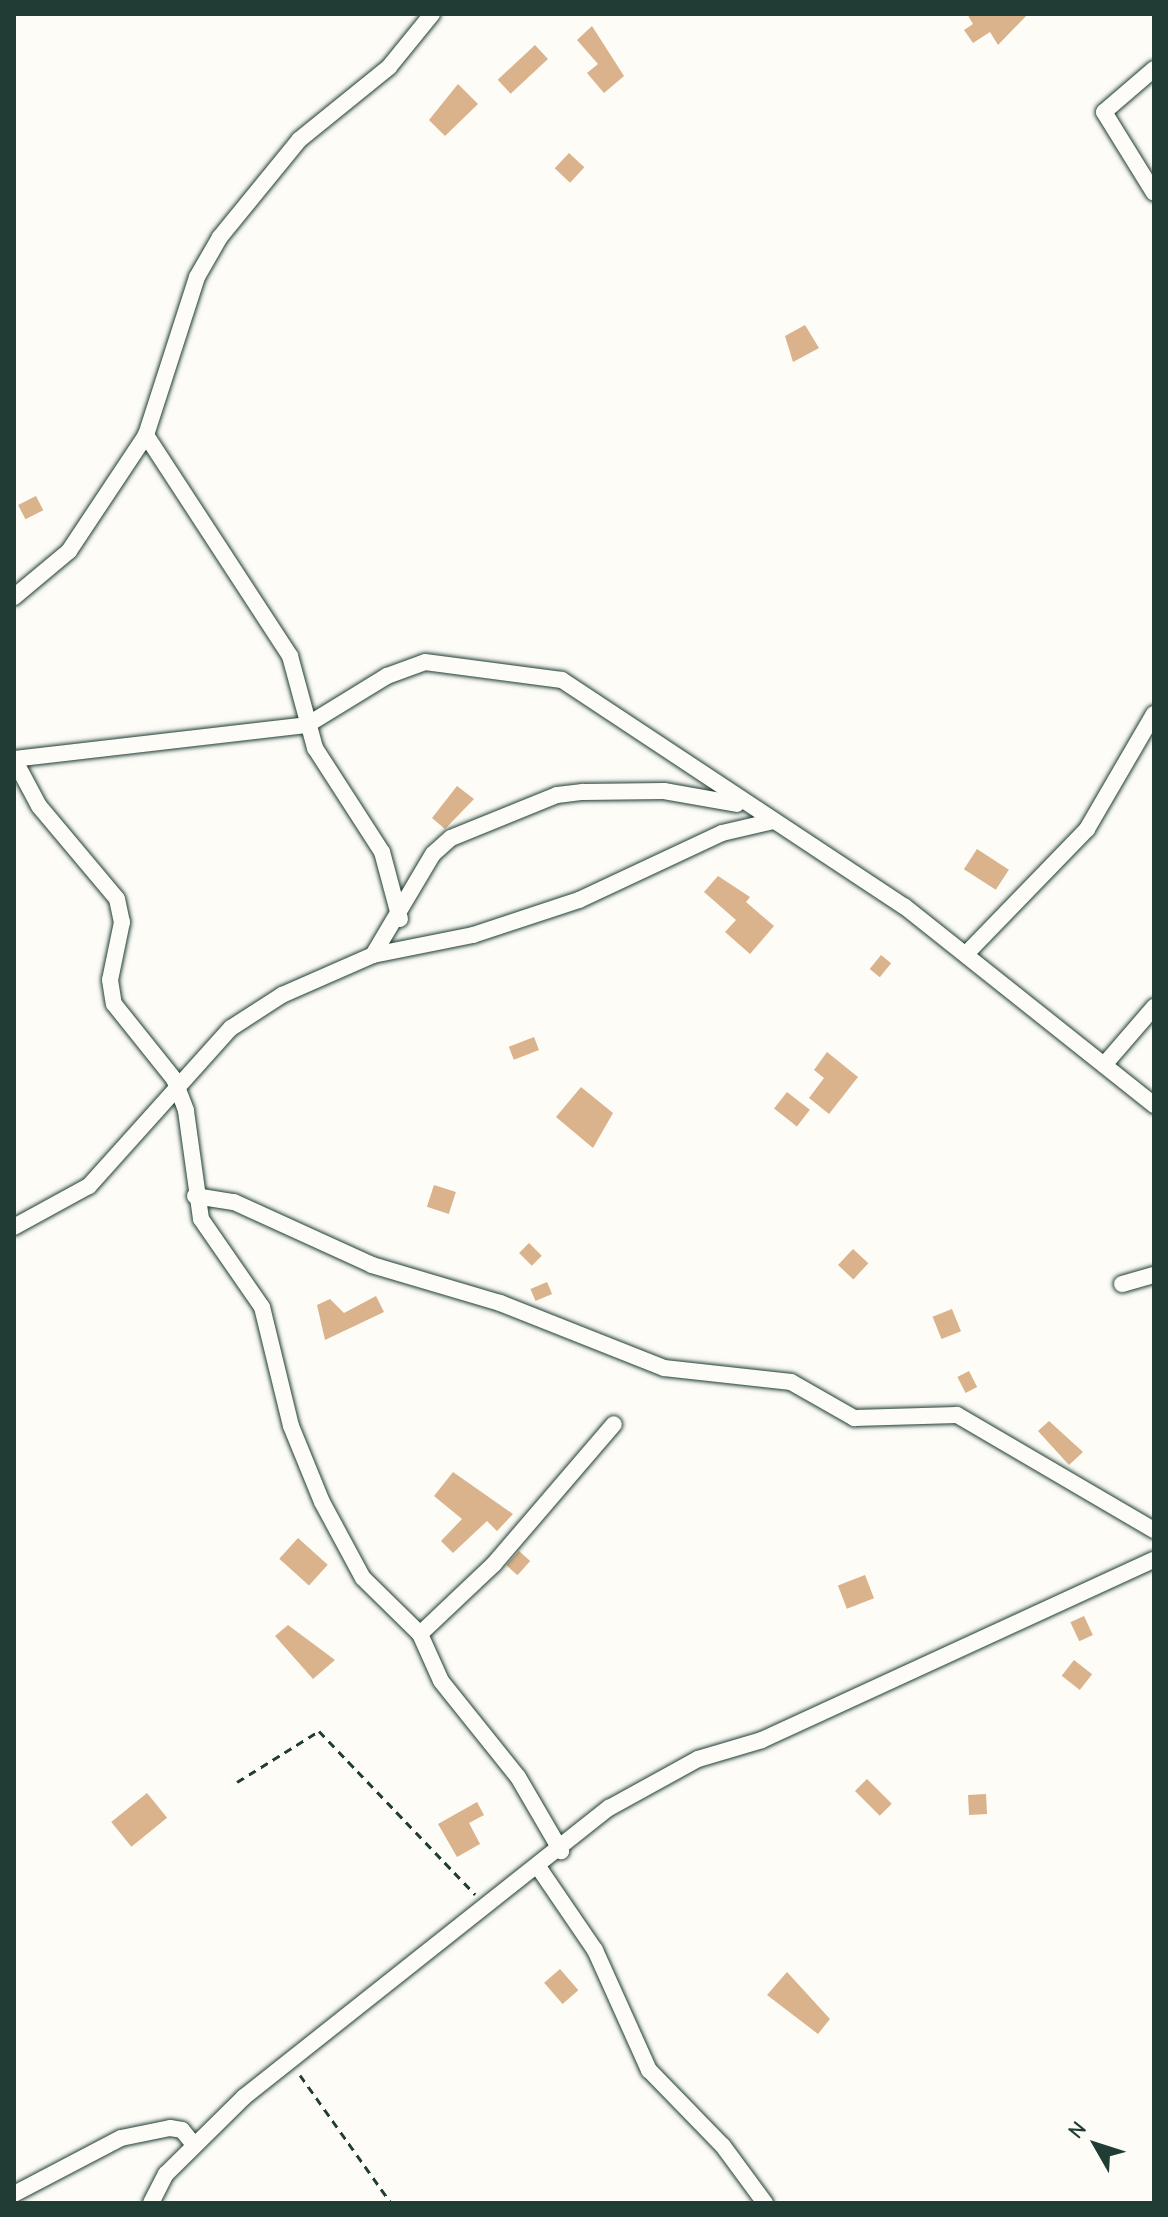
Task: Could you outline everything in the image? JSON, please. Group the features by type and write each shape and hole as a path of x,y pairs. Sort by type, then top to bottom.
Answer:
{"street":[{"path":"14,597 69,551 146,435 197,277 220,237 299,140 389,67 432,14"},
{"path":"1154,69 1104,112 1154,193"},
{"path":"146,435 290,656 307,725 382,852 400,919"},
{"path":"561,1851 518,1777 441,1681 420,1634 363,1578 322,1502 291,1426 262,1307 213,1240 195,1196 191,1140 177,1090 114,1004 110,980 122,922 117,899 39,806 14,759 307,725 387,676 425,662 527,672 591,697 744,806 774,821 967,953 1154,1105"},
{"path":"967,953 1087,829 1154,714"},
{"path":"373,955 400,919 426,863 451,838 557,795 664,791 744,806"},
{"path":"14,1227 89,1186 177,1090 212,1045 252,1012 373,955 473,935 579,900 722,833 774,821"},
{"path":"1104,1065 1154,1007"},
{"path":"195,1196 234,1202 372,1265 500,1303 664,1368 791,1382 863,1420 957,1415 1154,1530"},
{"path":"1122,1284 1154,1275"},
{"path":"420,1634 494,1564 614,1424"},
{"path":"151,2203 194,2145 291,2062 561,1851 609,1808 698,1759 762,1740 1154,1560"},
{"path":"539,1868 595,1950 649,2070 723,2146 765,2203"},
{"path":"14,2194 121,2138 182,2130 194,2145"}],"path":[{"path":"237,1782 319,1731 489,1908"},
{"path":"291,2062 391,2203"}],"building":[{"path":"967,14 1028,14 998,45 990,32 973,43 964,30 973,24"},
{"path":"592,26 624,76 604,93 587,73 598,64 577,40"},
{"path":"535,45 548,59 511,94 498,80"},
{"path":"458,84 478,104 445,136 429,120"},
{"path":"569,153 584,167 570,183 555,168"},
{"path":"805,325 819,348 793,362 785,336"},
{"path":"36,496 43,510 25,519 18,505"},
{"path":"457,786 474,799 445,829 432,818"},
{"path":"977,849 1009,870 996,890 964,869"},
{"path":"718,876 750,897 746,902 774,926 750,954 725,932 736,920 704,892"},
{"path":"881,955 891,963 880,977 870,969"},
{"path":"534,1037 539,1050 514,1060 509,1047"},
{"path":"827,1052 858,1077 829,1114 809,1098 824,1078 814,1070"},
{"path":"581,1087 613,1113 593,1148 556,1117"},
{"path":"787,1092 810,1110 797,1126 774,1109"},
{"path":"434,1185 456,1192 449,1214 427,1207"},
{"path":"529,1243 542,1256 532,1266 519,1253"},
{"path":"853,1249 868,1263 853,1279 838,1265"},
{"path":"547,1282 552,1294 536,1301 530,1289"},
{"path":"376,1296 384,1312 325,1340 317,1305 330,1299 344,1313"},
{"path":"952,1309 961,1331 942,1339 933,1317"},
{"path":"969,1371 977,1387 966,1393 957,1377"},
{"path":"1049,1421 1083,1452 1069,1465 1038,1431"},
{"path":"453,1472 513,1514 497,1531 487,1521 453,1553 441,1541 462,1519 434,1496"},
{"path":"298,1538 328,1565 309,1586 279,1559"},
{"path":"519,1551 530,1561 517,1575 506,1565"},
{"path":"865,1575 874,1598 847,1609 838,1585"},
{"path":"1084,1616 1093,1635 1079,1641 1070,1622"},
{"path":"288,1625 335,1660 313,1679 275,1636"},
{"path":"1074,1660 1092,1674 1080,1690 1062,1676"},
{"path":"867,1779 892,1804 880,1816 855,1791"},
{"path":"147,1793 167,1818 131,1847 111,1822"},
{"path":"986,1794 987,1814 969,1815 968,1795"},
{"path":"477,1802 484,1815 469,1823 480,1844 457,1857 438,1824"},
{"path":"560,1969 578,1990 563,2004 544,1983"},
{"path":"787,1972 830,2019 818,2034 767,1995"}]}
